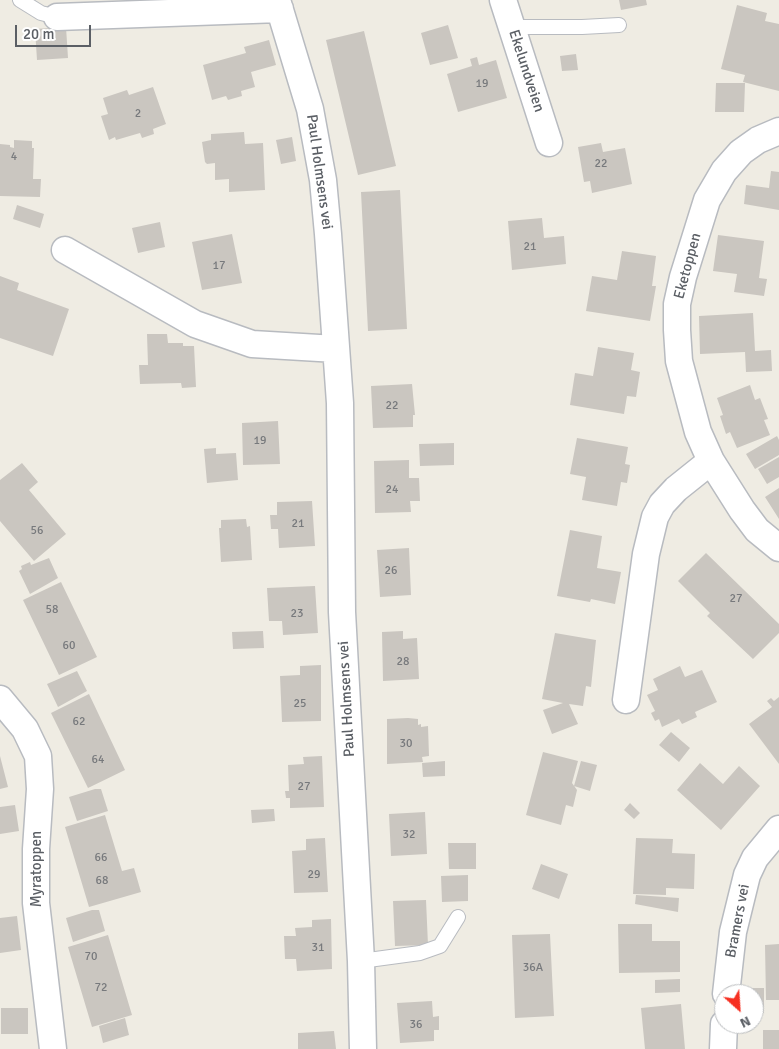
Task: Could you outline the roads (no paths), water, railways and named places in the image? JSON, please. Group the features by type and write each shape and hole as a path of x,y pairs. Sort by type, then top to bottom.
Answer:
{"street":[{"name":"Ekelundveien","path":"503,0 549,143"},
{"path":"57,16 279,5"},
{"name":"Paul Holmsens vei","path":"279,5 310,109 323,180 340,403 342,612 361,961 363,1049"},
{"name":"Eketoppen","path":"779,131 758,140 724,171 707,200 683,277 677,304 679,361 684,388 698,432 712,461 742,510 757,530 779,548"},
{"path":"65,250 196,324 252,344 336,349"},
{"path":"626,700 646,554 655,517 662,504 676,490 712,461"},
{"name":"Myratoppen","path":"0,699 25,729 38,756 40,789 36,849 36,903 53,1049"},
{"name":"Bramers vei","path":"727,984 733,932 745,883 755,858 779,829"},
{"path":"723,1049 724,1034"}],"lane":[{"path":"20,0 41,13 57,16"},
{"path":"512,27 582,28 619,25"},
{"path":"361,961 420,953 440,946 458,917"}]}
